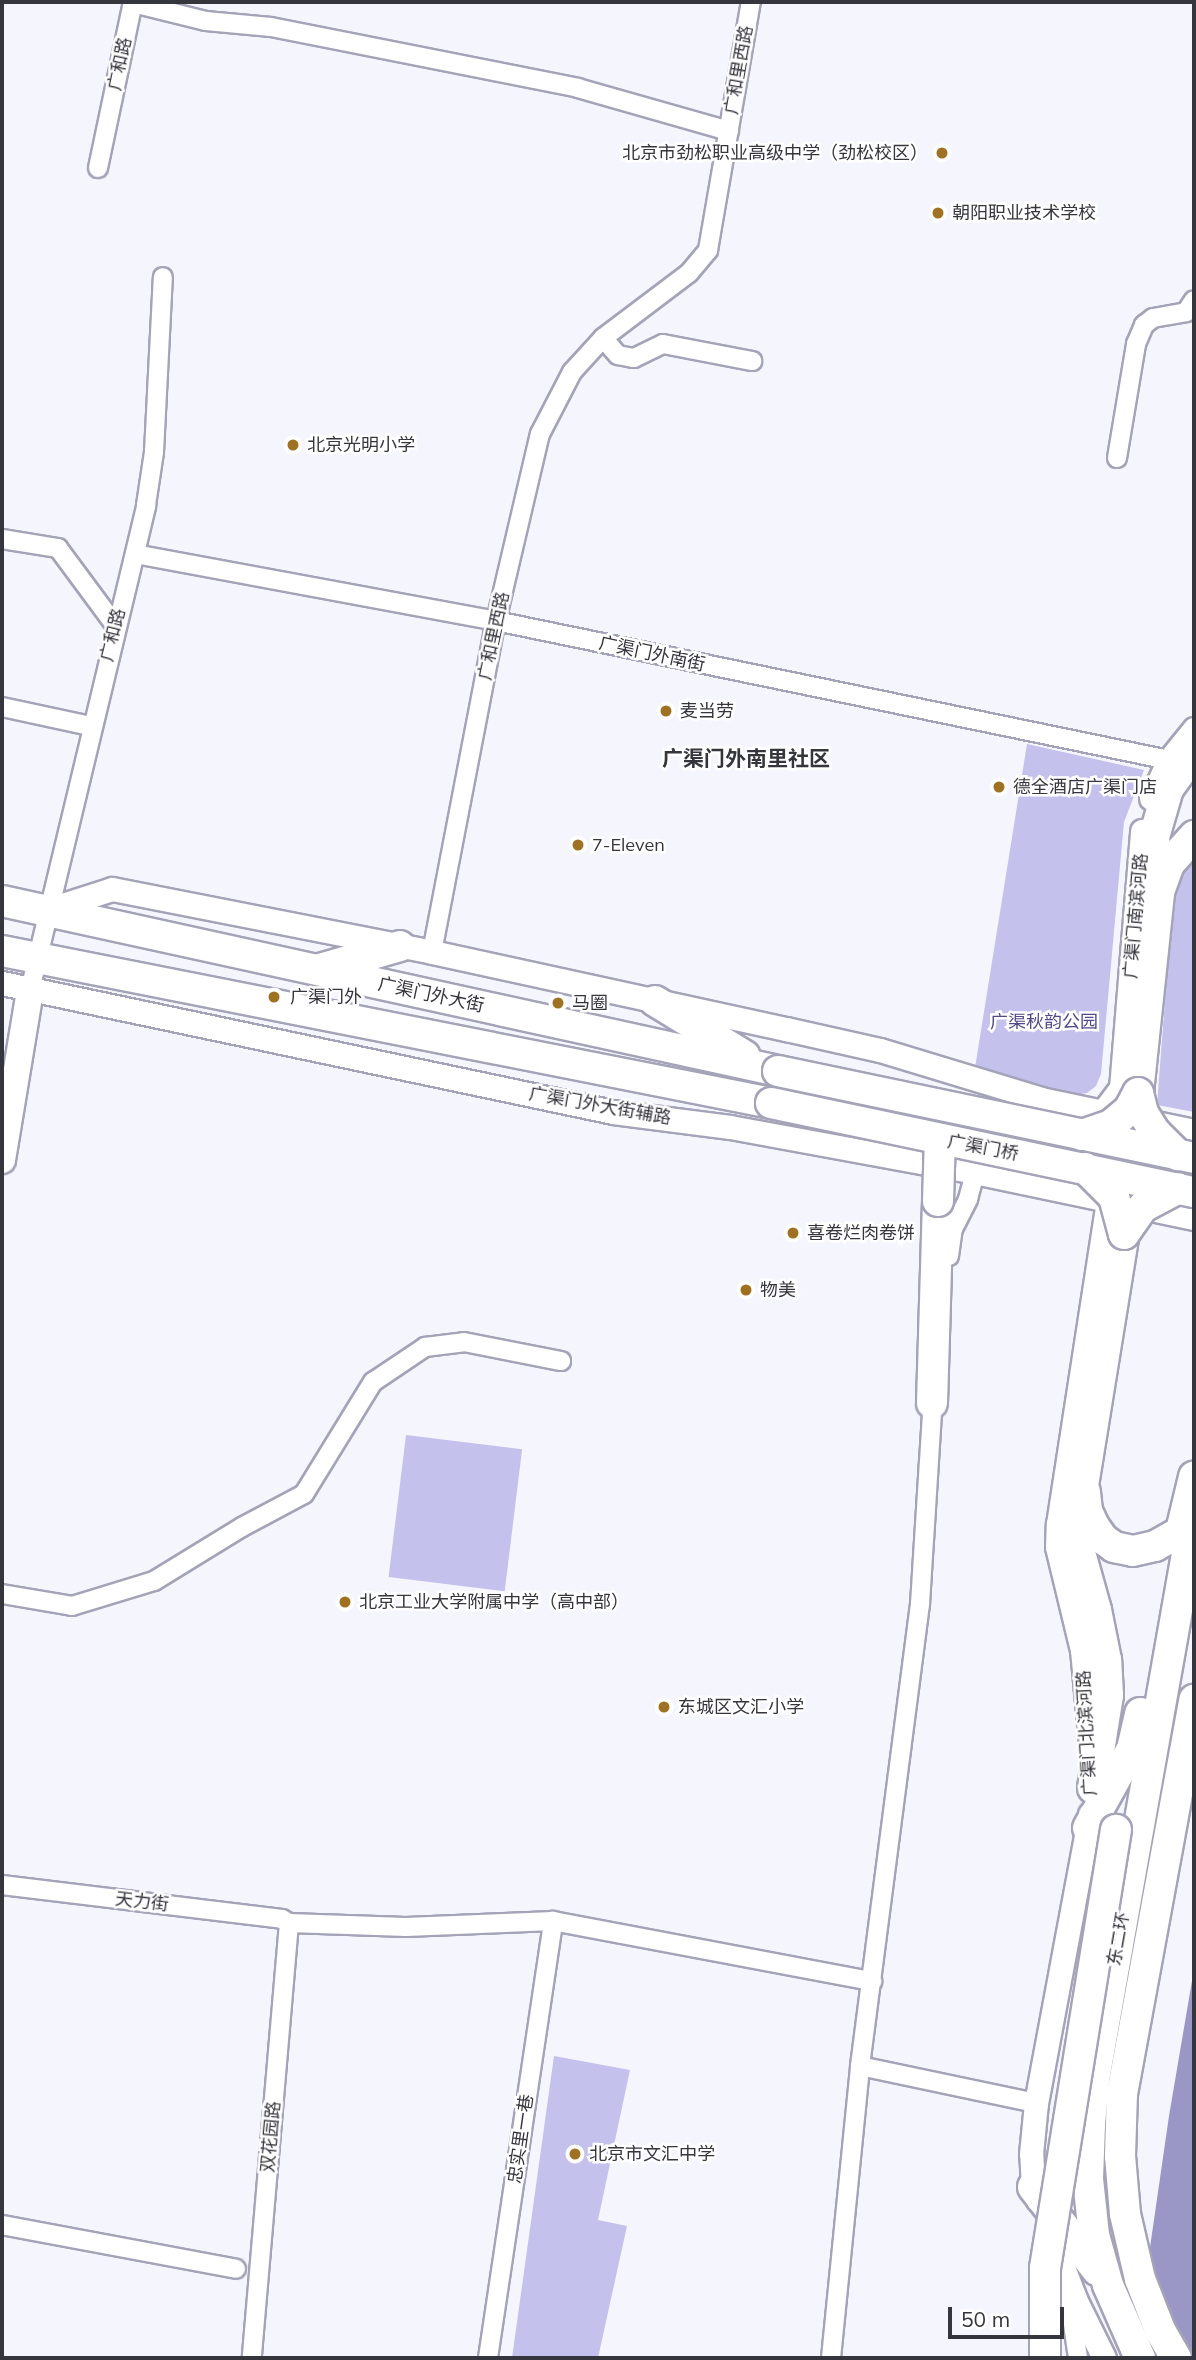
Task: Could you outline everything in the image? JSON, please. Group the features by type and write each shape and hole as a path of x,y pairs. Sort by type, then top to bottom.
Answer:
{"main road":[{"path":"1082,1135 1111,1125 1135,1105 1159,893 1154,837 1159,812 1181,756"},
{"path":"1159,893 1169,864 1194,836"},
{"name":"广渠门外大街","path":"2,901 770,1069"},
{"path":"316,970 400,946"},
{"path":"2,951 37,958"},
{"name":"广渠门桥","path":"37,958 1085,1168 1181,1198"},
{"path":"2,1160 30,989"},
{"path":"655,1001 770,1069"},
{"name":"广渠门桥","path":"770,1069 1082,1135 1185,1143"},
{"path":"1135,1105 1155,1132 1185,1143"},
{"path":"932,1403 940,1139"},
{"path":"1085,1168 1114,1198 1124,1234 1075,1535 1096,1610 1106,1660 1108,1695 1093,1788"},
{"path":"1124,1234 1143,1207 1181,1198"},
{"path":"1083,1476 1087,1511 1103,1539 1114,1547 1133,1551 1155,1546 1187,1523"},
{"path":"1045,2358 1045,2268 1102,1829 1132,1749 1187,1523 1194,1477"},
{"name":"东二环","path":"1140,2358 1108,2285 1094,2235 1088,2179 1092,2102 1187,1523"},
{"name":"东二环","path":"1176,2358 1160,2329 1140,2279 1125,2214 1120,2156 1122,2094 1194,1700"},
{"path":"1033,2186 1108,2285"}],"street":[{"path":"133,2 206,22 271,27 578,88 729,131"},
{"name":"广和路","path":"98,168 133,2"},
{"name":"广和里西路","path":"432,952 496,621 540,434 572,372 603,338 690,273 708,250 751,2"},
{"name":"广和路","path":"30,989 91,726 135,554 153,452 163,277"},
{"path":"1117,458 1136,344 1144,325 1153,318 1186,312 1194,300"},
{"path":"603,338 618,355 634,358 663,344 752,361"},
{"path":"2,539 58,548 116,625"},
{"name":"广渠门外南街","path":"135,554 496,621 1181,756"},
{"path":"2,707 91,726"},
{"name":"广渠门南滨河路","path":"1114,1201 1081,1176 1077,1162 1081,1141 1121,1088 1143,828 1152,792 1181,756 1194,729"},
{"path":"47,910 112,889 432,952 880,1050 1041,1099 1105,1112 1135,1105 1143,1153 1134,1188 1114,1201"},
{"path":"2,983 30,989"},
{"name":"广渠门外大街辅路","path":"30,989 613,1112 730,1127 975,1172 1114,1201 1181,1198"},
{"path":"831,2358 860,2066 920,1604 932,1403 953,1228 968,1199 975,1172"},
{"name":"广渠门桥","path":"1181,1198 1194,1218"},
{"name":"广渠门北滨河路","path":"1104,2358 1076,2301 1033,2186 1031,2154 1035,2103 1102,1829 1093,1788 1089,1703 1082,1650 1057,1547 1058,1524 1114,1201"},
{"path":"2,1594 72,1606 154,1581 242,1527 304,1494 373,1382 425,1347 464,1342 561,1361"},
{"name":"天力街","path":"2,1885 285,1921 406,1927 553,1921 872,1981"},
{"name":"双花园路","path":"252,2358 285,1921"},
{"name":"忠实里一巷","path":"488,2358 553,1921"},
{"path":"860,2066 1035,2103"},
{"path":"2,2225 236,2269"},
{"path":"1065,2273 1078,2358"}],"green space":[{"name":"广渠秋韵公园","path":"1027,744 1144,770 1124,822 1101,1074 1096,1086 1087,1093 1075,1095 974,1074"},
{"path":"1194,843 1194,1112 1157,1105 1175,869"},
{"path":"406,1435 522,1449 505,1591 389,1577"},
{"path":"554,2056 630,2070 598,2220 627,2226 598,2358 512,2358"}],"shaded area":[{"path":"1194,1969 1194,2358 1134,2358 1169,2116"}],"place":[{"name":"北京市劲松职业高级中学（劲松校区）","path":"942,153"},
{"name":"朝阳职业技术学校","path":"938,213"},
{"name":"北京光明小学","path":"293,445"},
{"name":"麦当劳","path":"666,711"},
{"name":"德全酒店广渠门店","path":"999,787"},
{"name":"7-Eleven","path":"578,845"},
{"name":"广渠门外","path":"274,997"},
{"name":"马圈","path":"558,1003"},
{"name":"喜卷烂肉卷饼","path":"793,1233"},
{"name":"物美","path":"746,1290"},
{"name":"北京工业大学附属中学（高中部）","path":"345,1602"},
{"name":"东城区文汇小学","path":"664,1707"},
{"name":"北京市文汇中学","path":"575,2154"}],"district":[{"name":"广渠门外南里社区","path":"746,758"}]}
